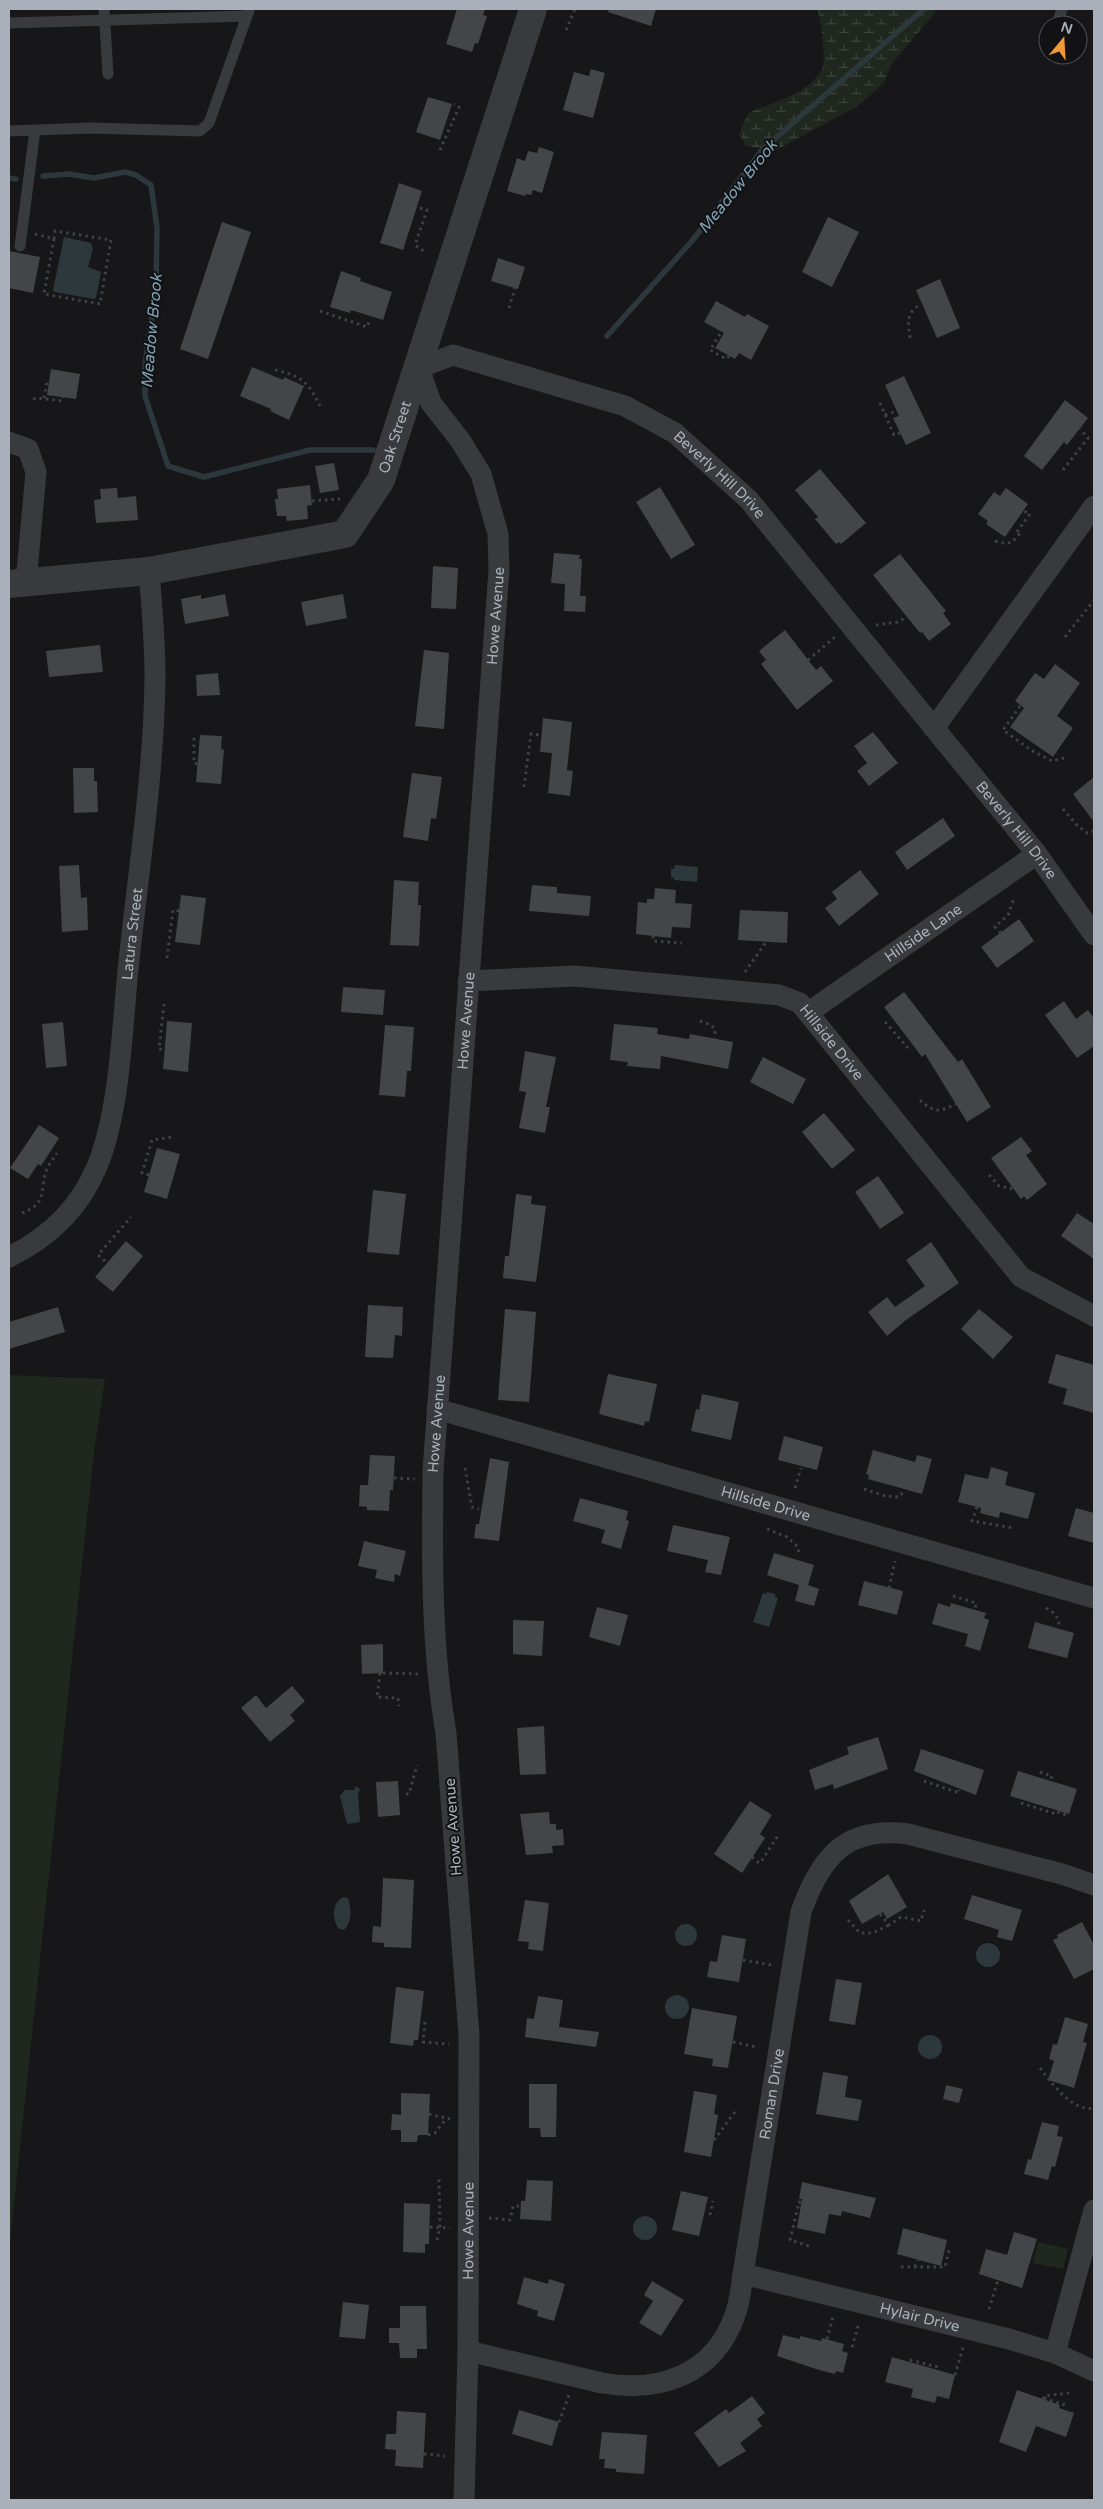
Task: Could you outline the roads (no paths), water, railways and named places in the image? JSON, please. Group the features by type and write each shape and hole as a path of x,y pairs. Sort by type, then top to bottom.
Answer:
{"street":[{"name":"Oak Street","path":"17,584 149,571 345,534 381,480 419,368 533,9"},
{"name":"Beverly Hill Drive","path":"419,368 453,355 625,406 674,433 749,500 1037,854 1094,935"},
{"name":"Howe Avenue","path":"419,368 431,403 460,440 481,474 498,534 499,570 433,1471 432,1554 437,1674 446,1733 469,2046 468,2351 464,2500"},
{"path":"9,442 28,448 36,472 17,584"},
{"path":"934,728 1094,506"},
{"name":"Latura Street","path":"9,1257 41,1239 69,1213 90,1181 104,1143 117,1070 150,772 155,676 149,571"},
{"name":"Hillside Lane","path":"809,1012 1037,854"},
{"name":"Hillside Drive","path":"468,981 575,976 779,995 800,1003 1020,1277 1094,1316"},
{"name":"Hillside Drive","path":"437,1409 1094,1598"},
{"name":"Roman Drive","path":"468,2351 623,2386 662,2384 676,2379 698,2367 721,2342 735,2314 743,2274 797,1932 809,1890 827,1860 850,1840 870,1833 890,1832 927,1838 1062,1874 1094,1885"},
{"path":"1055,2353 1094,2210"},
{"name":"Hylair Drive","path":"743,2274 1009,2339 1055,2353 1094,2370"}],"lane":[{"path":"104,9 108,74"},
{"path":"9,23 104,22 248,12 209,123 200,131 90,128 9,131"},
{"path":"20,246 35,130"}],"waterway":[{"name":"Meadow Brook","path":"607,336 692,241 763,149 924,9"},
{"name":"Meadow Brook","path":"43,176 69,174 94,178 125,172 136,175 151,185 157,228 156,287 145,365 145,396 168,466 204,477 310,450 373,450"},
{"name":"Meadow Brook","path":"9,178 16,179"}]}
